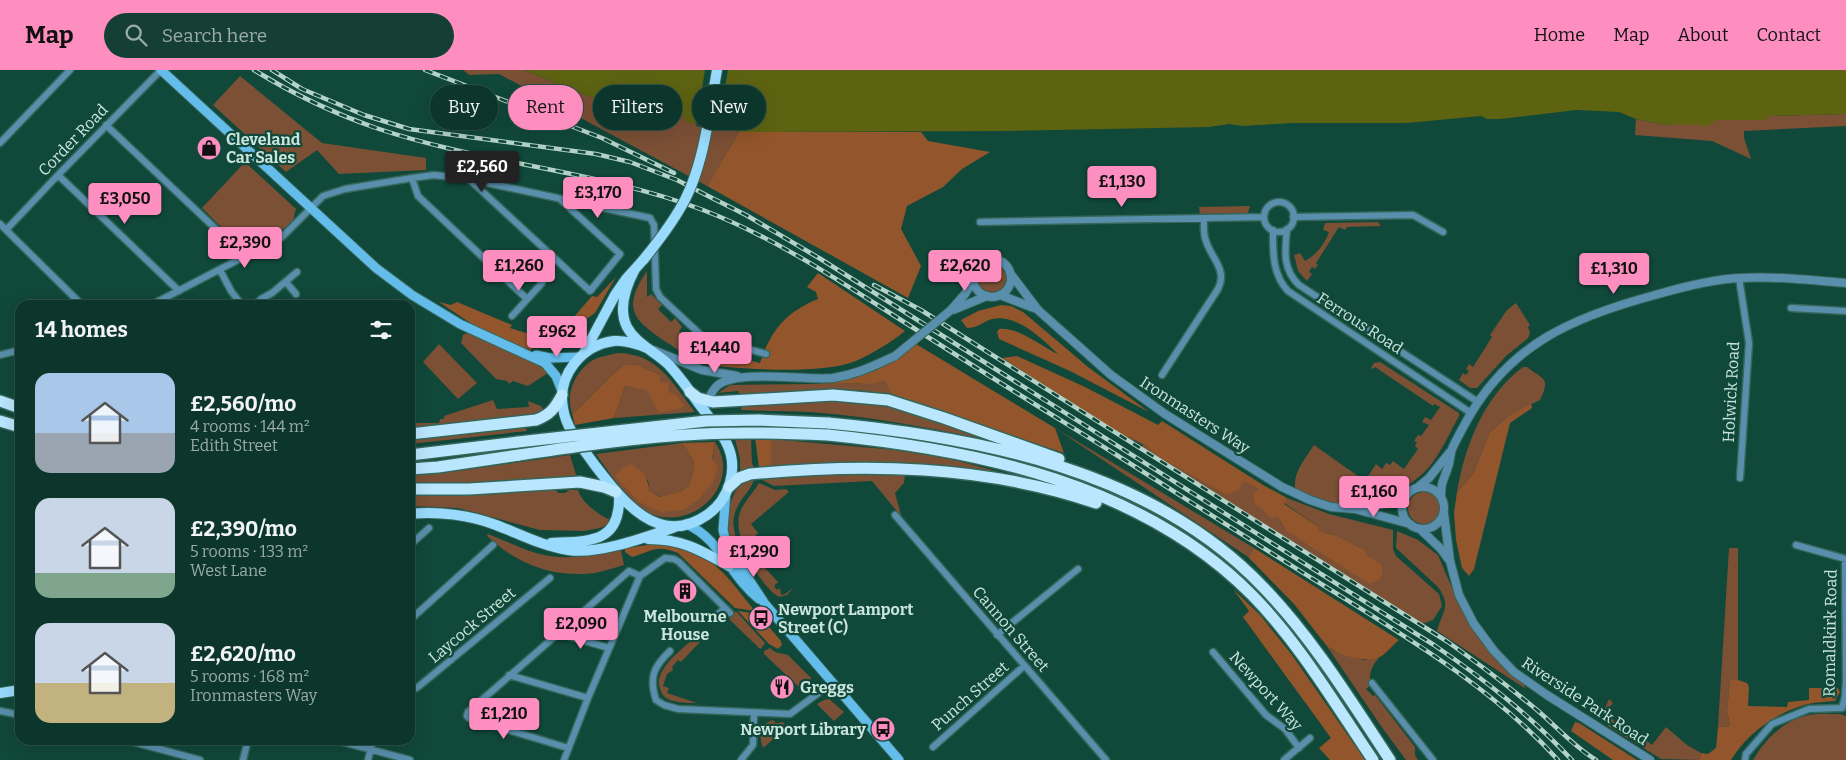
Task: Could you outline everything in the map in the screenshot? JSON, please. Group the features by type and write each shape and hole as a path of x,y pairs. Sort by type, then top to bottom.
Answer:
{"highway":[{"path":"690,392 707,408 737,402 834,395 888,400 944,418 1092,472 1114,486"},
{"path":"415,433 536,420 556,408 562,393"},
{"path":"0,401 15,406"},
{"path":"415,454 706,421 759,420 884,428 961,440 1065,468 1146,500 1187,524 1221,549 1256,580 1283,608 1302,632 1391,760"},
{"path":"0,421 15,426"},
{"path":"415,469 603,443 700,434 758,432 828,435 875,440 938,450 1015,468 1098,496 1140,514 1168,529 1213,560 1252,595 1272,617 1290,640 1371,758"},
{"path":"727,490 744,475 756,473 862,467 968,474 1049,489 1085,499 1168,529"},
{"path":"415,489 469,489 580,482 604,487 617,494"}],"main road":[{"path":"161,70 376,268 425,304 460,324 550,367 556,376 562,393 563,409 568,425 617,494 648,520 664,525 683,525 705,534 751,592 764,604 898,760"},
{"path":"562,393 567,374 582,355 615,295 644,260 680,211 694,182 701,160 717,70"},
{"path":"635,269 629,280 624,298 624,317 627,326 633,336 670,367 690,392"},
{"path":"524,353 550,358 582,355 599,345 615,341 632,342 648,348"},
{"path":"707,408 730,451 732,473 727,490 724,530 728,546 764,604"},
{"path":"415,514 443,514 477,520 496,525 539,543 581,551 639,539 698,520 712,511 727,490"},
{"path":"539,543 589,540 604,535 615,524 619,513 617,494"},
{"path":"639,539 659,539 687,544 729,566"},
{"path":"0,693 15,691"}],"street":[{"path":"0,143 70,70"},
{"name":"Corder Road","path":"6,230 161,70"},
{"path":"106,125 237,249 242,258"},
{"path":"58,175 179,291"},
{"path":"161,300 282,237 322,196 346,189 434,175 468,179 650,218 654,225 656,289 660,297 703,337 766,354"},
{"path":"412,178 418,196 527,299"},
{"path":"468,179 590,291 620,254 561,200"},
{"path":"1277,202 1287,205 1292,211 1293,216 1292,223 1287,229 1280,231 1273,230 1266,224 1264,217 1269,206 1277,202"},
{"path":"1293,216 1413,215 1418,216 1443,232"},
{"path":"980,222 1264,217"},
{"path":"1162,374 1218,289 1221,280 1220,269 1206,242 1204,218"},
{"path":"0,224 77,300"},
{"name":"Ferrous Road","path":"1287,229 1286,265 1291,276 1299,285 1478,402"},
{"name":"Ferrous Road","path":"1273,230 1274,265 1280,280 1288,290 1471,413"},
{"name":"Ironmasters Way","path":"746,378 831,378 858,374 895,356 951,310 965,294 974,279 977,267 988,260 1002,262 1007,266 1010,273 1038,310 1110,375 1165,414 1282,487 1331,507 1355,509"},
{"path":"220,270 238,300"},
{"path":"260,300 297,272"},
{"path":"1000,295 1009,286 1011,280 1010,273"},
{"path":"1355,509 1410,524 1420,529 1429,528 1437,524 1444,514 1441,484 1449,465 1452,450 1478,402 1510,363 1543,338 1565,327 1630,302 1668,291 1739,278 1806,279 1846,283"},
{"name":"Holwick Road","path":"1739,278 1749,343 1740,478"},
{"path":"974,279 978,290 987,296"},
{"path":"286,282 296,294"},
{"path":"512,316 542,283"},
{"name":"Ironmasters Way","path":"951,310 987,296 1000,295 1016,299 1038,310"},
{"path":"1791,308 1846,311"},
{"path":"648,348 662,352 702,370 746,378"},
{"path":"0,355 15,351"},
{"path":"707,408 712,392 719,384 746,378"},
{"path":"1410,524 1403,514 1402,502 1405,496 1429,478 1443,458 1452,450"},
{"path":"1418,487 1429,487 1442,496"},
{"path":"1355,509 1390,503 1405,496"},
{"name":"Riverside Park Road","path":"1444,514 1450,561 1460,595 1474,624 1494,651 1514,672 1650,760"},
{"name":"Cannon Street","path":"895,515 1106,760"},
{"path":"415,541 429,528"},
{"name":"Riverside Park Road","path":"1420,529 1441,549 1450,561"},
{"path":"415,615 493,545"},
{"name":"Romaldkirk Road","path":"1745,760 1746,754 1772,724 1809,709 1844,709 1846,681 1846,559 1796,545"},
{"path":"564,760 640,576 665,558 674,559 727,610 716,616"},
{"path":"997,635 1078,569"},
{"path":"584,611 629,571 640,576"},
{"name":"Laycock Street","path":"415,688 550,578"},
{"path":"568,748 467,716 468,712 576,618"},
{"path":"558,633 609,648"},
{"path":"670,651 660,660 655,668 652,679 653,689 656,700 664,705 678,709 790,714 832,683"},
{"name":"Newport Way","path":"1213,652 1266,715 1285,729 1299,748"},
{"name":"Punch Street","path":"933,747 1024,666"},
{"path":"509,676 588,698"},
{"path":"1372,683 1433,760"},
{"path":"0,711 15,714"},
{"path":"741,760 753,745 754,713"},
{"path":"1284,760 1310,738"},
{"path":"147,745 199,760"},
{"path":"242,760 246,745"},
{"path":"352,745 410,760"},
{"path":"368,760 372,745"}],"shaded area":[{"path":"463,70 524,70 561,85 519,85 499,74 469,75"},
{"path":"524,70 1846,70 1846,114 1768,116 1767,120 1717,120 1707,126 1666,125 1636,119 1619,112 1576,110 1500,119 1487,119 1481,116 1407,123 1293,123 1242,126 1229,124 1209,127 1002,131 739,132 729,130 766,130 766,85 692,85 692,123 687,122 682,114 682,85 593,85 593,98 583,94 583,85 561,85"},
{"path":"240,76 322,143 426,158 426,170 339,174 317,150 286,172 213,105"},
{"path":"583,94 593,98 593,125 583,119"},
{"path":"682,114 688,122 692,123 692,130 729,130 739,132 707,186 603,130 682,130"},
{"path":"1846,114 1846,126 1744,131 1744,138 1751,159 1712,141 1635,135 1636,119 1666,125 1716,120 1767,120 1767,116"},
{"path":"739,132 921,132 928,141 990,152 962,169 943,187 907,206 901,229 921,266 908,298 707,186"},
{"path":"245,162 296,209 292,224 244,250 202,208"},
{"path":"1250,206 1248,213 1200,214 1199,207"},
{"path":"1378,222 1381,226 1347,227 1345,230 1339,227 1316,263 1318,265 1315,269 1312,267 1309,272 1312,274 1307,281 1298,271 1294,255 1300,253 1305,261 1317,252 1329,232 1323,230 1325,223"},
{"path":"992,264 1002,268 1006,278 1002,288 992,292 982,288 978,278 982,268"},
{"path":"647,271 647,297 651,294 662,305 658,309 671,322 675,318 682,327 679,331 683,336 692,339 705,354 706,357 703,363 688,356 654,334 638,319 634,312 633,304 639,284"},
{"path":"818,273 905,331 869,355 841,365 783,370 707,365 708,352 699,341 719,346 718,352 760,363 769,341 781,323 797,310 818,299 816,292 807,287"},
{"path":"616,277 595,313 557,339 592,296 597,297"},
{"path":"439,302 451,305 457,302 512,325 510,328 545,339 529,351 484,332"},
{"path":"1516,303 1530,325 1528,327 1530,333 1528,338 1506,356 1477,388 1470,388 1459,380 1463,373 1466,375 1469,371 1466,369 1469,364 1473,367 1492,337 1490,335 1507,310"},
{"path":"1001,305 1011,306 1023,312 1088,367 1149,412 1070,371 999,339 997,332 999,329 1015,331 1058,354 1036,335 1019,324 1001,318 988,320 974,327 967,328 961,320 978,311"},
{"path":"467,333 537,363 545,367 548,373 528,386 513,381 509,384 507,381 496,379 461,343 463,335"},
{"path":"439,344 477,383 458,399 423,362"},
{"path":"916,344 1055,428 1064,453 892,395 884,381 871,384 827,383 853,378 874,371 894,360"},
{"path":"617,353 631,354 654,364 671,381 695,412 614,418 625,386 668,392 661,383 660,375 638,365 625,364 572,413 570,405 571,390 582,369 595,359"},
{"path":"1017,356 1085,387 1158,425 1162,421 1263,485 1287,498 1284,504 1319,527 1320,531 1343,538 1365,549 1367,555 1382,565 1383,572 1379,580 1370,584 1288,532 1277,517 1269,517 1265,511 1255,504 1253,494 1259,489 1244,481 1238,490 1226,495 1158,456 1145,445 1130,437 1126,438 1002,358"},
{"path":"1380,362 1459,413 1442,448 1430,466 1397,493 1366,506 1342,505 1295,489 1298,471 1314,445 1365,481 1376,464 1382,469 1386,463 1390,465 1393,461 1404,469 1418,449 1415,446 1417,442 1414,441 1418,435 1421,436 1429,425 1422,422 1425,417 1431,420 1440,407 1434,404 1433,406 1375,367 1371,368 1374,363"},
{"path":"625,364 638,365 660,375 661,383 669,383 668,392 676,395 685,406 659,413 647,390 625,386 614,418 575,425 572,413"},
{"path":"1523,367 1527,367 1545,382 1540,400 1510,415 1490,432 1473,474 1457,492 1465,457 1478,423 1497,392"},
{"path":"884,381 892,395 867,391 822,389 740,396 738,391 718,393 730,385 867,384"},
{"path":"827,398 891,405 1013,445 861,417 810,412 741,410 741,407"},
{"path":"493,400 497,409 529,407 528,401 541,406 544,411 535,417 415,429 415,423 439,423 440,419 444,419 444,416"},
{"path":"1531,404 1532,408 1510,423 1474,569 1469,576 1462,568 1456,540 1454,513 1457,492 1473,474 1490,432 1510,415"},
{"path":"525,427 527,431 415,443 415,439"},
{"path":"1055,428 1254,548 1248,557"},
{"path":"1130,437 1226,495 1244,481 1255,486 1266,498 1280,522 1299,537 1374,560 1367,555 1365,549 1343,538 1320,531 1319,527 1284,503 1287,498 1329,514 1393,530 1393,549 1396,556 1439,594 1442,606 1433,620 1422,624 1142,448 1143,445 1126,438"},
{"path":"751,438 754,468 740,471 740,459 735,439"},
{"path":"755,438 771,439 771,467 759,468"},
{"path":"771,439 896,450 951,459 1014,476 771,467"},
{"path":"715,442 723,463 722,477 717,489 710,500 700,508 688,514 675,517 662,517 641,508 620,486 596,454 682,443 694,461 689,485 682,491 661,497 650,491 648,480 615,476 684,510 712,460"},
{"path":"715,442 712,459 718,466 713,482 699,499 684,510 661,512 639,502 615,476 624,467 631,464 644,475 650,491 660,497 682,491 689,485 694,461 682,443"},
{"path":"570,455 577,478 503,484 415,483 415,475 471,469"},
{"path":"852,473 905,474 904,483 895,493 901,515 872,481 774,486 761,478"},
{"path":"754,478 734,515 735,536 742,560 728,536 727,520 735,492 746,480"},
{"path":"759,483 775,490 786,489 789,492 751,524 758,533 754,537 763,547 759,551 766,558 764,560 768,565 765,568 778,582 774,586 777,590 780,588 781,595 793,588 787,595 779,597 764,583 750,561 740,536 739,516 742,508"},
{"path":"555,489 558,493 565,493 569,490 578,490 587,503 610,520 607,525 600,528 584,531 540,530 458,508 415,506 415,492 451,494"},
{"path":"1424,492 1430,493 1435,497 1439,502 1439,514 1435,519 1430,523 1424,524 1418,523 1413,519 1409,514 1408,508 1409,502 1413,497 1418,493"},
{"path":"1397,531 1418,540 1438,555 1458,602 1476,635 1494,658 1523,684 1526,689 1437,631 1445,609 1442,594 1438,587 1396,548"},
{"path":"488,534 536,553 557,557 589,556 621,550 624,565 590,574 553,571 518,559 497,545 487,536"},
{"path":"648,545 685,549 699,554 722,571 755,611 735,608 678,553 659,549 632,557 625,552 625,548"},
{"path":"1254,548 1399,640 1381,657 1372,659 1358,659 1331,649 1294,604 1248,557"},
{"path":"1729,548 1738,548 1738,680 1730,680 1727,710 1730,726 1718,727"},
{"path":"1233,589 1260,615 1292,655 1365,760 1330,760 1319,748 1331,738 1243,617 1249,611"},
{"path":"736,611 765,643 761,649 729,619"},
{"path":"738,611 758,614 781,641 782,645 778,649 769,644"},
{"path":"695,637 700,642 681,662 678,660 672,667 673,670 667,674 663,686 669,688 667,693 697,703 669,700 663,696 660,689 661,674 670,660"},
{"path":"1326,645 1332,650 1363,660 1379,658 1371,670 1371,685 1366,689 1373,696 1375,695 1415,747 1415,755 1418,760 1406,760"},
{"path":"770,648 775,652 788,655 811,678 810,688 804,692 764,654 764,651"},
{"path":"1730,680 1747,683 1749,687 1748,706 1787,707 1788,702 1809,700 1809,688 1838,688 1840,692 1835,701 1808,704 1774,718 1745,741 1731,760 1699,760 1701,753 1708,754 1716,748 1718,727 1730,726 1727,710"},
{"path":"829,699 844,712 834,721 817,704"},
{"path":"1609,699 1613,703 1605,713 1628,733 1631,732 1635,735 1637,733 1652,745 1666,727 1687,745 1701,753 1699,760 1661,759 1608,726 1603,713"},
{"path":"1813,714 1840,714 1846,716 1846,760 1753,760 1769,738 1791,721"},
{"path":"773,720 776,723 783,722 786,728 763,748 761,739 762,728"},
{"path":"1575,722 1637,760 1613,760 1571,731"}],"pier":[{"path":"705,70 728,70 726,85 703,85"}],"railway":[{"path":"254,70 314,102 376,128 457,150 622,185 663,196 733,223 791,252 1414,642 1504,708 1558,760"},
{"path":"272,70 302,89 364,115 409,129 596,154 630,162 677,180 746,215 819,258 1434,645 1506,699 1540,728 1572,760"},
{"path":"425,70 602,138 674,173"},
{"path":"874,285 921,310 1448,642 1515,692 1572,742 1596,760"}],"place":[{"name":"Cleveland Car Sales","path":"209,148"},
{"name":"Melbourne House","path":"685,591"},
{"name":"Newport Lamport Street (C)","path":"761,618"},
{"name":"Greggs","path":"782,687"},
{"name":"Newport Library","path":"883,729"}]}
